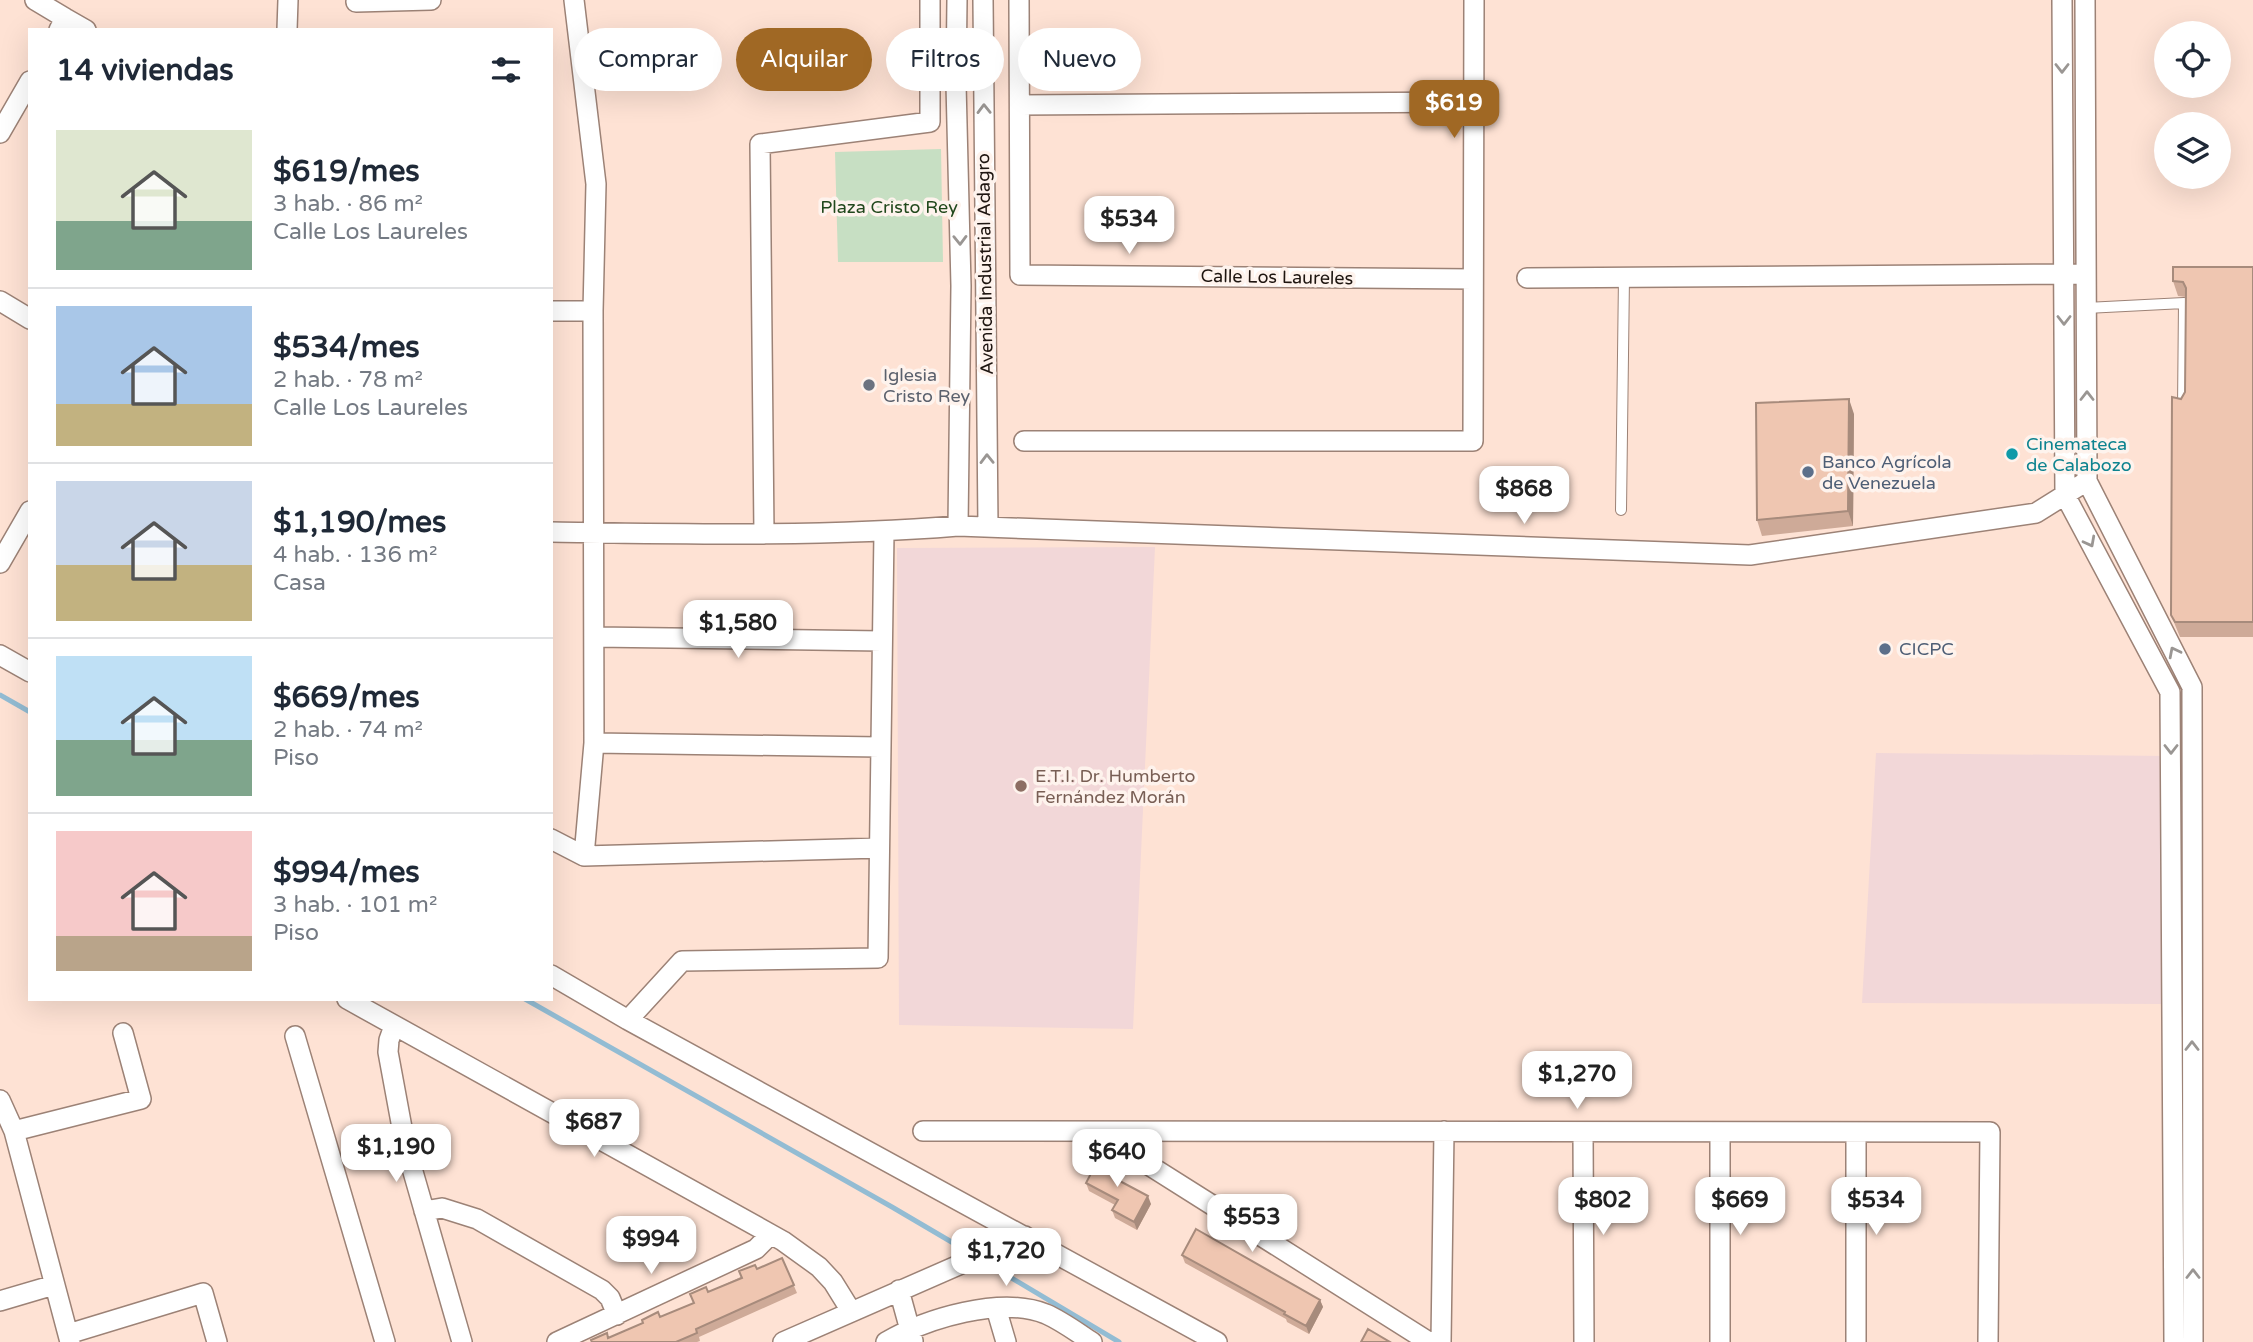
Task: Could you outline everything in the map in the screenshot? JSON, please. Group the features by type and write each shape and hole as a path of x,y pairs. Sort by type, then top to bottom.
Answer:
{"street":[{"path":"35,0 62,24"},
{"path":"287,28 288,0"},
{"path":"356,2 432,0"},
{"path":"574,0 596,184 593,311 594,743 584,856"},
{"path":"764,534 760,144 930,122 930,0"},
{"name":"Avenida Industrial Adagro","path":"957,0 956,84 961,286 958,526"},
{"name":"Avenida Industrial Adagro","path":"983,0 988,527"},
{"name":"Calle Los Laureles","path":"1019,0 1020,275 1473,279"},
{"path":"1024,441 1473,441 1474,0"},
{"path":"2062,0 2065,495 2170,692 2174,1342"},
{"path":"2085,0 2087,481 2192,687 2193,1342"},
{"path":"0,133 28,84"},
{"path":"1020,105 1474,102"},
{"path":"1527,278 2085,274"},
{"path":"0,301 28,318"},
{"path":"553,311 593,311"},
{"path":"553,532 764,534 884,532 958,526 1750,555 2036,513 2087,481"},
{"path":"0,563 28,514"},
{"path":"628,1020 682,961 878,958 884,532"},
{"path":"595,637 882,642"},
{"path":"0,655 28,671"},
{"path":"594,743 880,747"},
{"path":"553,840 584,856 879,848"},
{"path":"553,976 628,1020 1217,1342"},
{"path":"350,1001 769,1234 819,1267 851,1311"},
{"path":"394,1026 388,1052 405,1144 462,1342"},
{"path":"14,1131 141,1098 122,1033"},
{"path":"295,1036 385,1342"},
{"path":"0,1100 14,1131 69,1338 203,1293 216,1342"},
{"path":"923,1131 1990,1132 1987,1342"},
{"path":"1441,1342 1444,1131"},
{"path":"1097,1132 1429,1342"},
{"path":"1583,1132 1584,1342"},
{"path":"1720,1132 1720,1342"},
{"path":"1856,1132 1856,1342"},
{"path":"424,1211 442,1208 477,1219 602,1290 610,1298 617,1315"},
{"path":"557,1342 756,1249 769,1234"},
{"path":"783,1342 1025,1236"},
{"path":"0,1301 54,1285"},
{"path":"899,1290 911,1336"},
{"path":"996,1308 1006,1342"},
{"path":"886,1342 911,1336 955,1315 996,1308 1015,1308 1046,1314 1093,1342"}],"lane":[{"path":"1621,510 1624,277"},
{"path":"2086,308 2184,303 2183,408"}],"shaded area":[{"name":"E.T.I. Dr. Humberto Fernández Morán","path":"1155,547 1133,1029 899,1025 897,548"},
{"path":"1876,753 2166,756 2165,1004 1862,1003"}],"green space":[{"name":"Plaza Cristo Rey","path":"941,149 943,262 838,262 835,152"}],"building":[{"path":"2173,267 2253,267 2253,622 2175,622 2171,615 2172,397 2181,399 2185,392 2186,288 2183,282 2173,281"},
{"name":"Banco Agrícola de Venezuela","path":"1849,399 1848,511 1757,520 1756,403"},
{"path":"1100,1156 1122,1168 1116,1179 1148,1196 1134,1222 1112,1210 1118,1200 1086,1183"},
{"path":"1196,1229 1320,1300 1306,1326 1182,1255"},
{"path":"782,1258 794,1285 696,1329 697,1333 676,1342 591,1340 607,1333 608,1338 643,1323 642,1320 658,1312 660,1317 694,1303 690,1294 706,1287 708,1292 742,1278 739,1271 755,1265 757,1269"},
{"path":"1368,1329 1390,1342 1361,1342"}],"waterway":[{"path":"0,695 28,711"},
{"path":"529,1001 972,1254"},
{"path":"983,1261 1119,1342"}],"place":[{"name":"Iglesia Cristo Rey","path":"869,385"},
{"name":"Cinemateca de Calabozo","path":"2012,454"},
{"name":"Banco Agrícola de Venezuela","path":"1808,472"},
{"name":"CICPC","path":"1885,649"},
{"name":"E.T.I. Dr. Humberto Fernández Morán","path":"1021,786"}]}
